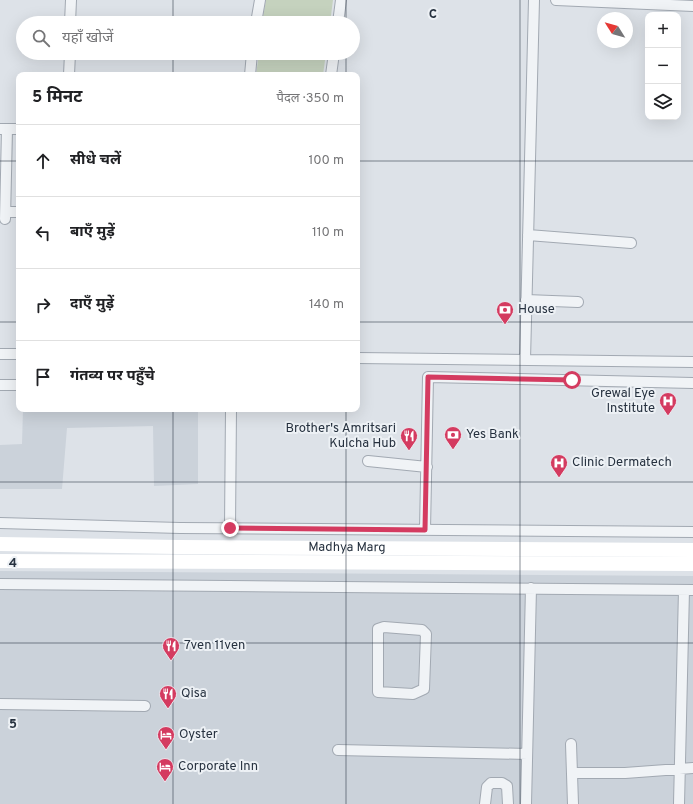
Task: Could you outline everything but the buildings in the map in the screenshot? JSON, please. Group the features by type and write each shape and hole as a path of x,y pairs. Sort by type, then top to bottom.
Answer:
{"main road":[{"name":"Madhya Marg","path":"0,544 186,547 693,550"},
{"name":"Madhya Marg","path":"0,562 693,564"}],"street":[{"path":"70,16 71,0"},
{"path":"257,16 260,0"},
{"path":"339,16 341,0"},
{"path":"525,360 534,0"},
{"path":"556,0 693,6"},
{"path":"70,60 70,72"},
{"path":"250,72 251,60"},
{"path":"331,72 333,60"},
{"path":"16,130 3,129 5,216 16,213"},
{"path":"528,235 631,243"},
{"path":"526,300 578,302"},
{"path":"0,354 16,354"},
{"path":"360,358 693,362"},
{"path":"425,530 428,377 693,383"},
{"path":"0,385 16,385"},
{"path":"230,528 231,412"},
{"path":"368,461 426,466"},
{"path":"0,523 230,528 693,532"},
{"path":"0,584 688,590 679,804"},
{"path":"526,804 530,588"},
{"path":"384,627 422,630 426,634 424,689 413,694 378,692 378,628 384,627"},
{"path":"0,704 146,706"},
{"path":"570,744 573,804"},
{"path":"338,750 527,754"},
{"path":"572,773 625,773 693,768"},
{"path":"485,804 487,787 491,782 502,783 507,786 508,804"}],"shaded area":[{"path":"23,412 198,412 198,484 154,486 153,426 67,428 62,489 0,489 0,445 22,444"},
{"path":"0,571 693,576 693,804 0,804"}],"green space":[{"path":"266,0 333,0 331,16 263,16"},
{"path":"258,60 325,60 323,72 256,72"}],"place":[{"name":"House","path":"505,325"},
{"name":"Grewal Eye Institute","path":"668,416"},
{"name":"Yes Bank","path":"453,450"},
{"name":"Brother's Amritsari Kulcha Hub","path":"409,451"},
{"name":"Clinic Dermatech","path":"559,478"},
{"name":"7ven 11ven","path":"171,661"},
{"name":"Qisa","path":"168,709"},
{"name":"Oyster","path":"166,750"},
{"name":"Corporate Inn","path":"165,782"}],"route":[{"path":"230,528 425,530 428,377 572,380"}]}
